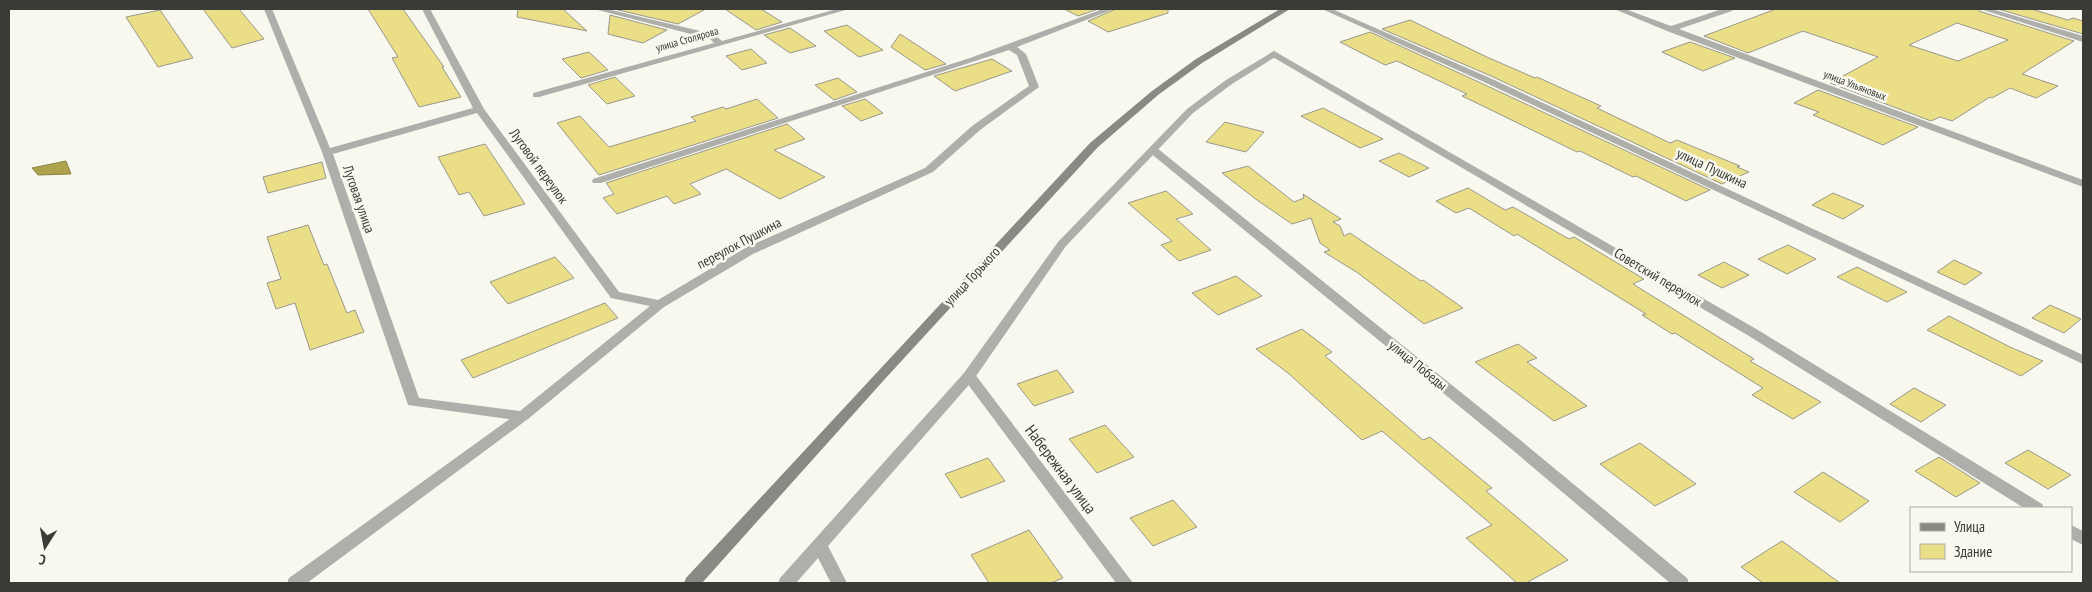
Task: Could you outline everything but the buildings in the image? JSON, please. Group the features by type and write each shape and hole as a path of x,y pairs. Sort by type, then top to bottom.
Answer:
{"main road":[{"name":"улица Горького","path":"692,583 885,370 1094,145 1155,93 1199,61 1286,9"}],"street":[{"name":"Луговая улица","path":"268,9 327,152 413,402 523,416"},
{"name":"Луговой переулок","path":"426,9 479,109 615,295 660,304"},
{"path":"598,9 713,37 720,43"},
{"name":"улица Столярова","path":"536,95 845,9"},
{"path":"597,181 973,60 1110,9"},
{"name":"улица Пушкина","path":"1326,9 1487,80 2083,360"},
{"name":"улица Ульяновых","path":"1618,9 2083,184"},
{"path":"1670,28 1729,9"},
{"path":"1984,9 2083,39"},
{"name":"переулок Пушкина","path":"295,583 523,416 660,304 749,252 930,170 976,128 1034,87 1021,54 1010,46"},
{"name":"Советский переулок","path":"1153,150 1190,111 1229,82 1274,54 1656,276 1946,451 2034,507"},
{"path":"327,152 479,109"},
{"path":"786,583 969,376 1062,244 1153,150"},
{"name":"улица Победы","path":"1153,150 1514,443 1681,583"},
{"name":"Набережная улица","path":"969,376 1125,583"},
{"path":"2072,532 2083,539"},
{"path":"820,546 839,583"}],"shaded area":[{"path":"66,161 71,174 38,175 32,168"}]}
